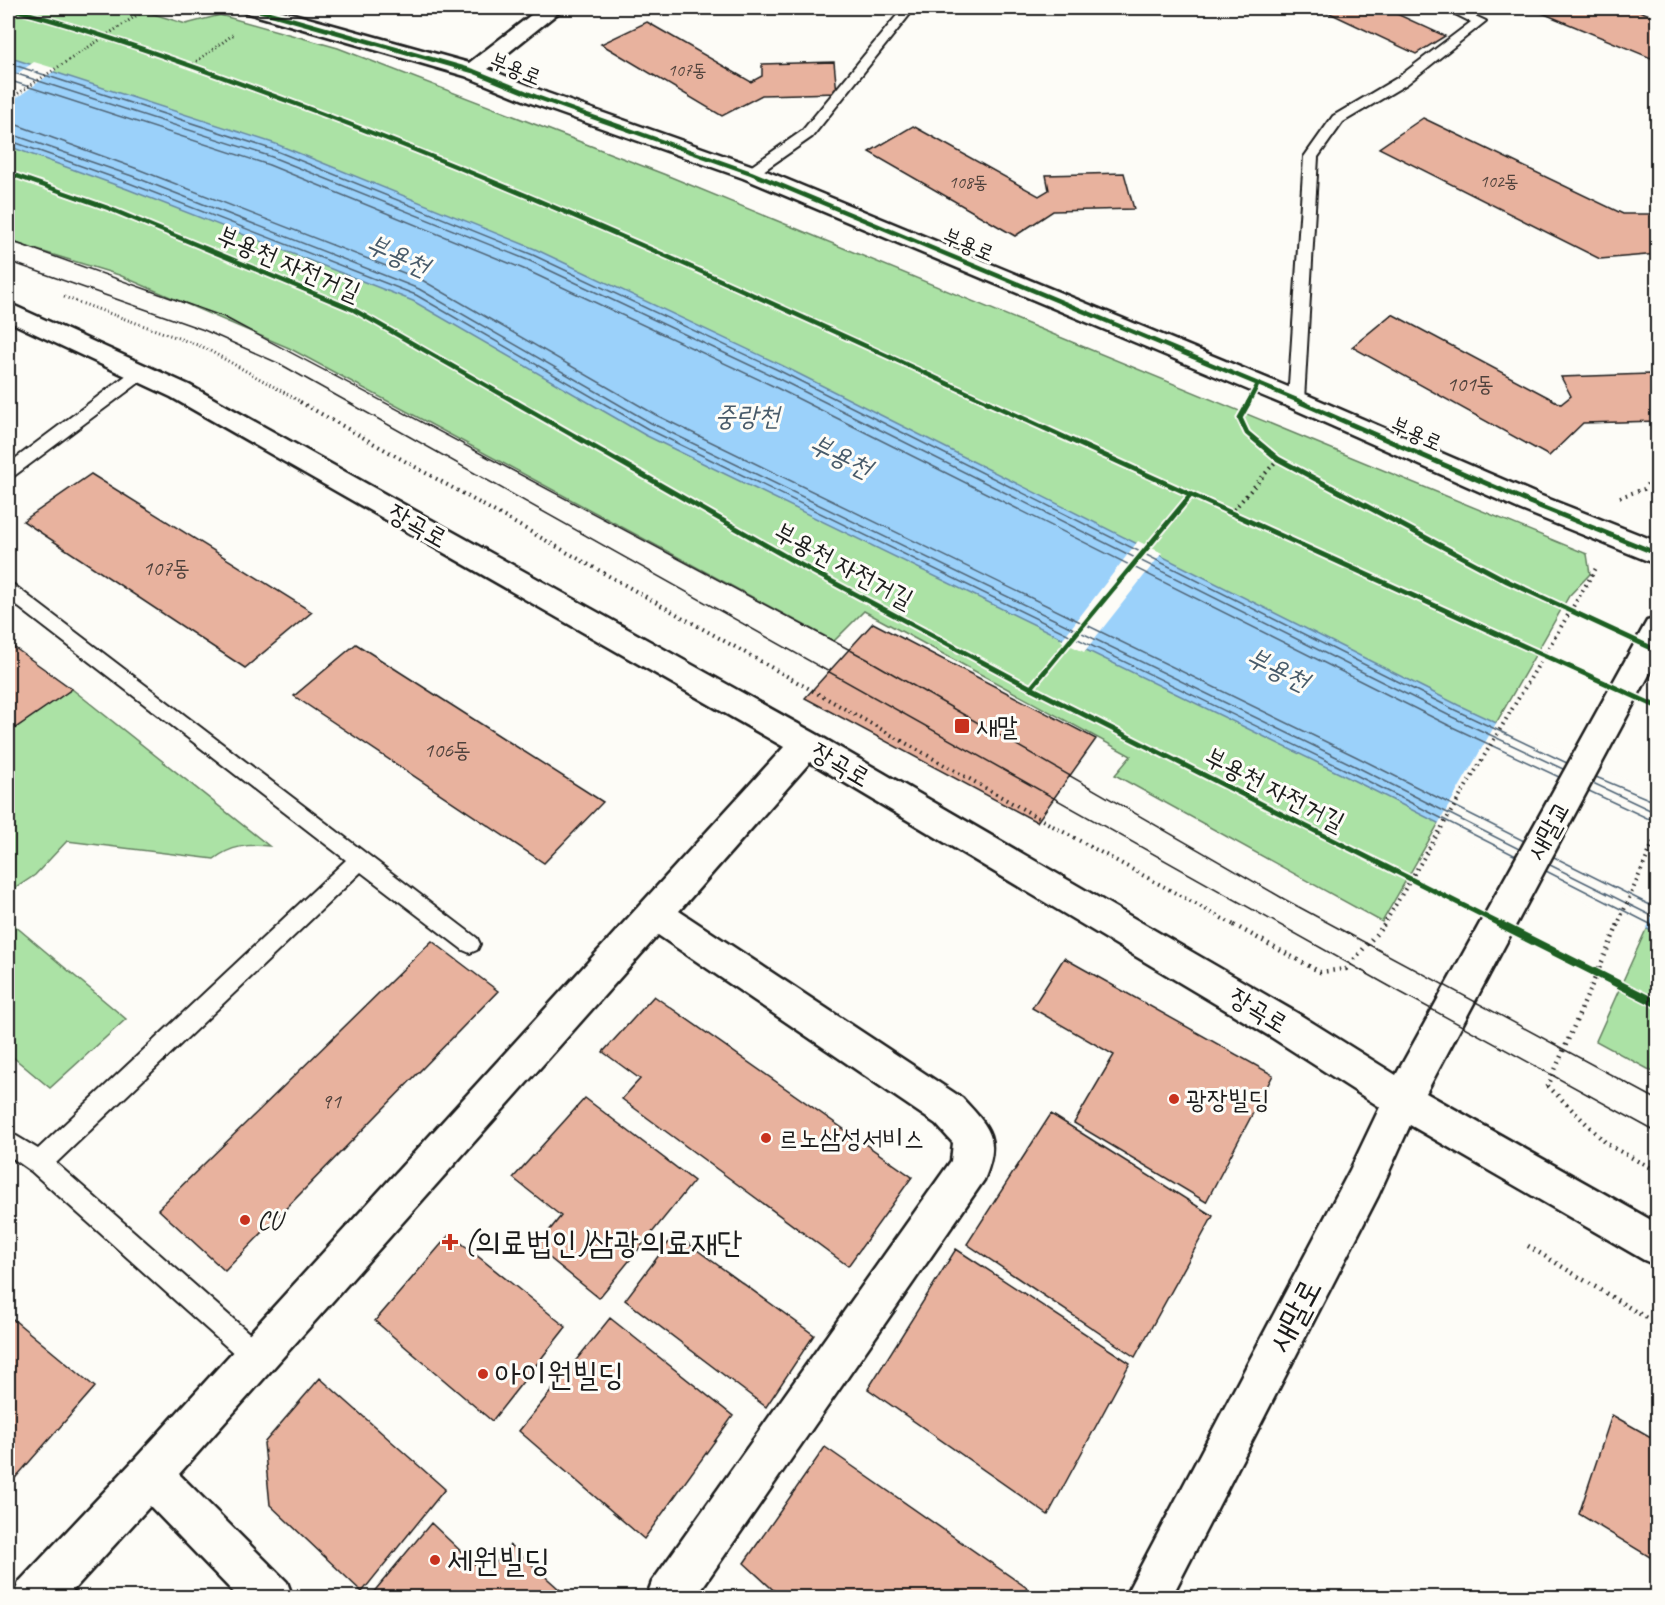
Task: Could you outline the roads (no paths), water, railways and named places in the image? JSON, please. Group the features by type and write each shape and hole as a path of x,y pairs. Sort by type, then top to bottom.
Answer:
{"street":[{"path":"473,71 552,8"},
{"name":"부용로","path":"263,9 473,71 539,98 751,173 1658,554"},
{"name":"장곡로","path":"8,311 180,391 807,744 1284,1025 1402,1100 1658,1246"},
{"name":"새말교","path":"1438,1031 1658,629"},
{"path":"35,1598 149,1475 807,744"},
{"path":"655,914 949,1111 973,1137 970,1167 668,1598"},
{"name":"새말로","path":"1146,1598 1364,1183 1402,1100 1438,1031"},
{"path":"149,1475 271,1598"}],"lane":[{"path":"751,173 807,134 909,8"},
{"path":"1296,400 1311,157 1338,119 1402,81 1479,21 1449,8"},
{"path":"8,472 142,372"},
{"path":"8,590 470,944"},
{"path":"39,1163 359,861"},
{"path":"8,1142 39,1163 256,1356"}],"water":[{"name":"중랑천","path":"8,57 276,144 535,249 781,365 1458,705 1657,798 1657,934 1345,776 645,435 413,301 127,189 8,146"}],"tram line":[{"path":"8,240 224,317 867,659 1284,899 1658,1100"},
{"path":"8,261 204,330 280,364 1389,986 1658,1133"}],"place":[{"name":"새말","path":"962,726"},
{"name":"광장빌딩","path":"1174,1099"},
{"name":"르노삼성서비스","path":"766,1138"},
{"name":"CU","path":"245,1220"},
{"name":"(의료법인)삼광의료재단","path":"450,1242"},
{"name":"아이원빌딩","path":"483,1374"},
{"name":"세원빌딩","path":"435,1560"}],"water label":[{"name":"부용천","path":"398,255"},
{"name":"부용천","path":"841,456"},
{"name":"부용천","path":"1278,669"}]}
